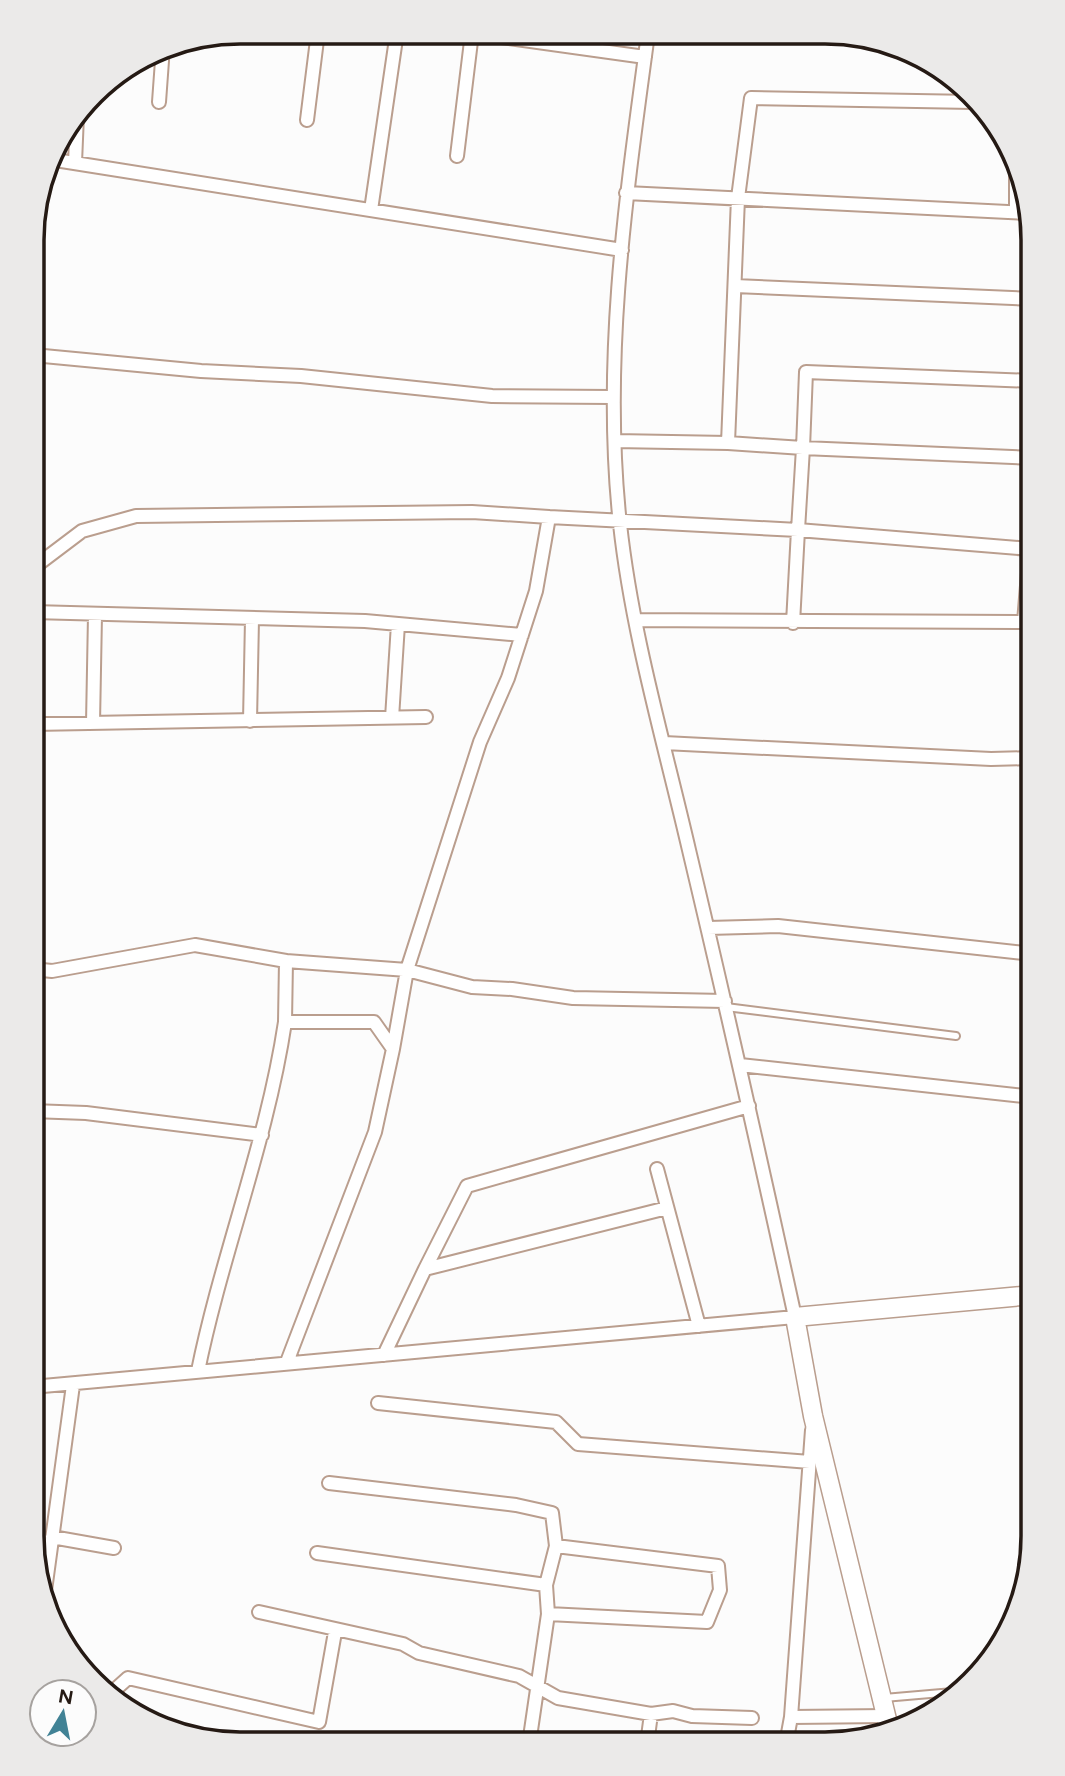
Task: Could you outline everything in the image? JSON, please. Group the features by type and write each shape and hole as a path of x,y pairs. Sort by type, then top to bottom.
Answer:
{"street":[{"path":"307,120 316,44"},
{"path":"371,210 395,44"},
{"path":"457,156 471,44"},
{"path":"551,44 645,57"},
{"path":"647,44 626,193 612,397 620,523 635,620 740,1065 795,1317 813,1416 888,1722"},
{"path":"159,102 162,60"},
{"path":"728,443 738,198 751,98 965,102"},
{"path":"75,163 76,132"},
{"path":"61,161 622,250"},
{"path":"626,193 1020,212"},
{"path":"735,286 1021,298"},
{"path":"44,356 301,376 492,396 612,397"},
{"path":"793,623 806,372 1021,381"},
{"path":"615,441 728,443 1021,457"},
{"path":"44,560 82,531 136,516 472,512 620,523 798,530 1021,548"},
{"path":"287,1362 376,1132 407,970 481,743 508,678 536,591 549,517"},
{"path":"44,613 398,624 522,635"},
{"path":"93,723 95,615"},
{"path":"250,721 252,619"},
{"path":"635,620 793,623 1021,622"},
{"path":"392,718 398,624"},
{"path":"44,724 426,717"},
{"path":"664,743 977,759 1021,758"},
{"path":"708,928 778,926 1021,953"},
{"path":"44,971 195,945 286,961 407,970 472,987 512,989 573,998 725,1004"},
{"path":"198,1371 212,1300 228,1258 276,1080 285,1022 286,961"},
{"path":"285,1022 374,1022 393,1049"},
{"path":"740,1065 1021,1096"},
{"path":"384,1355 467,1186 749,1106"},
{"path":"44,1111 86,1113 262,1135"},
{"path":"657,1169 699,1326"},
{"path":"425,1269 667,1208"},
{"path":"44,1386 1021,1295"},
{"path":"47,1572 73,1385"},
{"path":"378,1403 556,1422 578,1444 810,1462"},
{"path":"788,1732 813,1416"},
{"path":"329,1483 552,1513 556,1545 546,1585 548,1615 531,1732"},
{"path":"52,1537 114,1548"},
{"path":"548,1615 707,1622 720,1590 718,1566 556,1545"},
{"path":"317,1553 546,1585"},
{"path":"259,1612 335,1632 403,1644 419,1653 519,1676 558,1698 651,1714 673,1711 692,1716 752,1718"},
{"path":"116,1689 128,1678 319,1722 335,1632"},
{"path":"649,1732 651,1714"},
{"path":"791,1717 882,1724"}],"lane":[{"path":"725,1004 956,1036"},
{"path":"882,1698 944,1693"}]}
